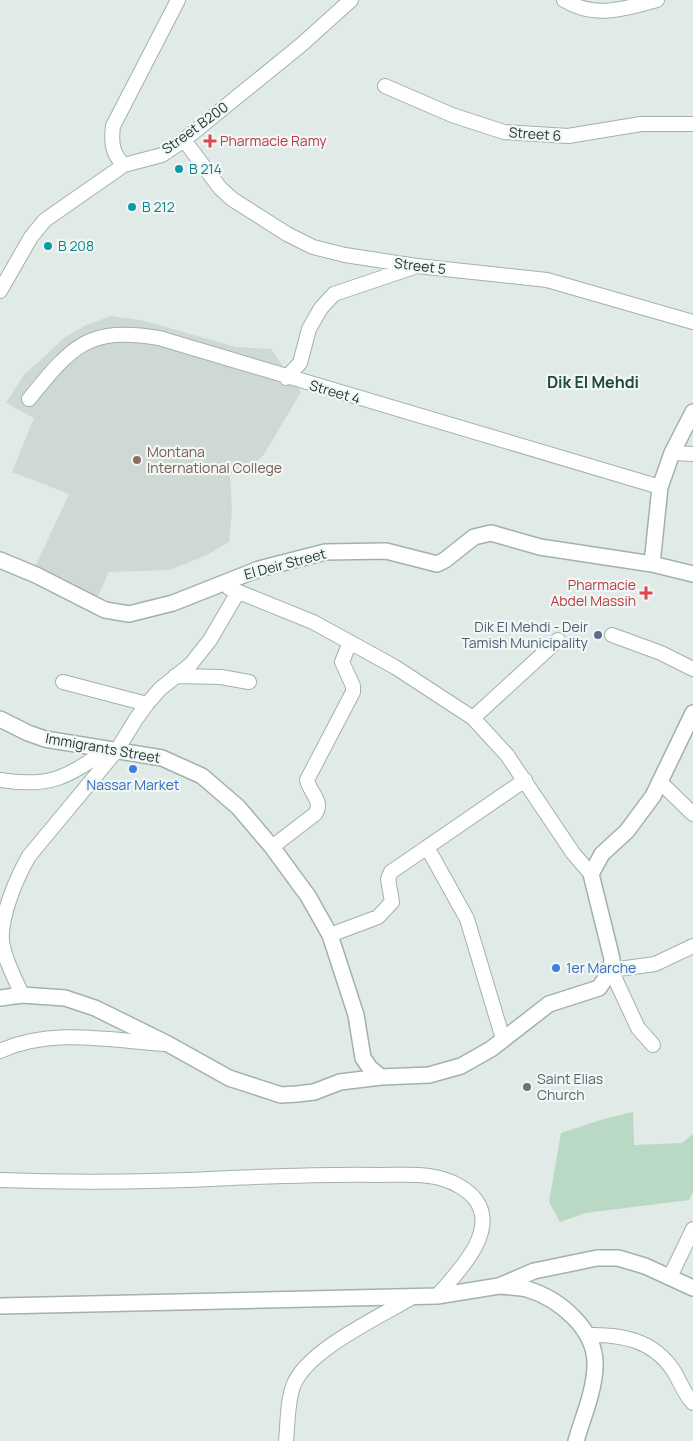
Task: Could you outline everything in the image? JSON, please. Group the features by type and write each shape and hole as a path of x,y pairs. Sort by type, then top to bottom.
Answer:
{"street":[{"path":"124,165 116,157 113,146 113,126 178,0"},
{"name":"Street B200","path":"0,291 31,237 45,220 124,165 162,154 184,140 301,45 350,0"},
{"path":"564,0 583,10 596,12 657,0"},
{"name":"Street 6","path":"385,86 452,115 504,132 568,136 641,124 693,124"},
{"name":"Street 5","path":"184,140 226,193 287,234 313,247 345,255 417,266 547,280 693,322"},
{"path":"286,378 300,363 309,329 321,308 334,294 417,266"},
{"name":"Street 4","path":"29,399 50,372 77,347 94,339 113,334 131,333 159,338 286,378 660,487"},
{"path":"300,363 305,383"},
{"path":"652,564 660,487 672,453 693,412"},
{"path":"672,453 693,454"},
{"name":"El Deir Street","path":"0,560 36,575 82,600 116,613 129,614 173,604 258,569 325,552 386,551 436,564 445,560 474,537 491,533 540,547 652,564 693,574"},
{"path":"219,585 313,622 350,642 395,667 473,718 491,736 525,780 573,853 592,874 612,959 612,970 638,1028 653,1045"},
{"path":"22,995 2,941 2,929 20,872 28,856 113,750 147,704 175,676 191,664 210,640 238,592"},
{"path":"612,635 661,653 693,669"},
{"path":"473,718 558,640"},
{"path":"272,847 315,814 318,808 318,800 309,788 307,780 353,692 353,686 342,662 350,642"},
{"path":"175,676 221,677 249,682"},
{"path":"63,682 147,704"},
{"path":"592,874 602,854 627,831 653,796 693,713"},
{"name":"Immigrants Street","path":"0,719 28,733 45,738 162,758 202,776 238,807 272,847 308,896 330,935 336,947 356,1015 362,1052"},
{"path":"0,780 25,784 46,782 68,775 113,750"},
{"path":"330,935 378,917 392,902 388,879 391,872 525,780"},
{"path":"660,782 693,814"},
{"path":"427,846 466,919 503,1039"},
{"path":"0,998 22,995 65,998 88,1005 168,1044 229,1078 281,1094 314,1092 340,1082 446,1072 478,1057 549,1004 599,988 612,970 655,964 693,946"},
{"path":"0,1051 35,1040 68,1037 168,1044"},
{"path":"362,1052 370,1068 381,1077"},
{"path":"340,1082 353,1070 362,1052"},
{"path":"0,1180 132,1182 310,1174 422,1176 443,1179 455,1184 474,1198 480,1207 483,1218 480,1238 469,1256 437,1296"},
{"path":"670,1277 693,1229"},
{"path":"0,1306 437,1296 498,1286 534,1271 597,1258 618,1258 670,1277 693,1288"},
{"path":"498,1286 526,1289 548,1298 564,1310 588,1335 593,1349 595,1365 593,1380 576,1441"},
{"path":"286,1441 289,1401 294,1385 302,1370 315,1357 411,1298"},
{"path":"588,1335 621,1335 650,1348 672,1368 693,1403"}],"shaded area":[{"name":"Montana International College","path":"111,316 141,320 236,347 271,349 301,392 263,456 253,465 238,468 230,475 232,512 229,542 207,555 170,570 109,572 97,598 35,567 69,494 12,472 34,418 6,403 23,376 64,338 84,326"}],"green space":[{"path":"633,1112 634,1145 682,1143 693,1134 693,1192 689,1200 585,1213 560,1222 549,1202 561,1133"}],"place":[{"name":"Pharmacie Ramy","path":"210,141"},
{"name":"B 214","path":"179,169"},
{"name":"B 212","path":"132,207"},
{"name":"B 208","path":"48,246"},
{"name":"Montana International College","path":"137,460"},
{"name":"Pharmacie Abdel Massih","path":"646,593"},
{"name":"Dik El Mehdi - Deir Tamish Municipality","path":"598,635"},
{"name":"Nassar Market","path":"133,769"},
{"name":"1er Marche","path":"556,968"},
{"name":"Saint Elias Church","path":"527,1087"}],"district":[{"name":"Dik El Mehdi","path":"593,382"}]}
